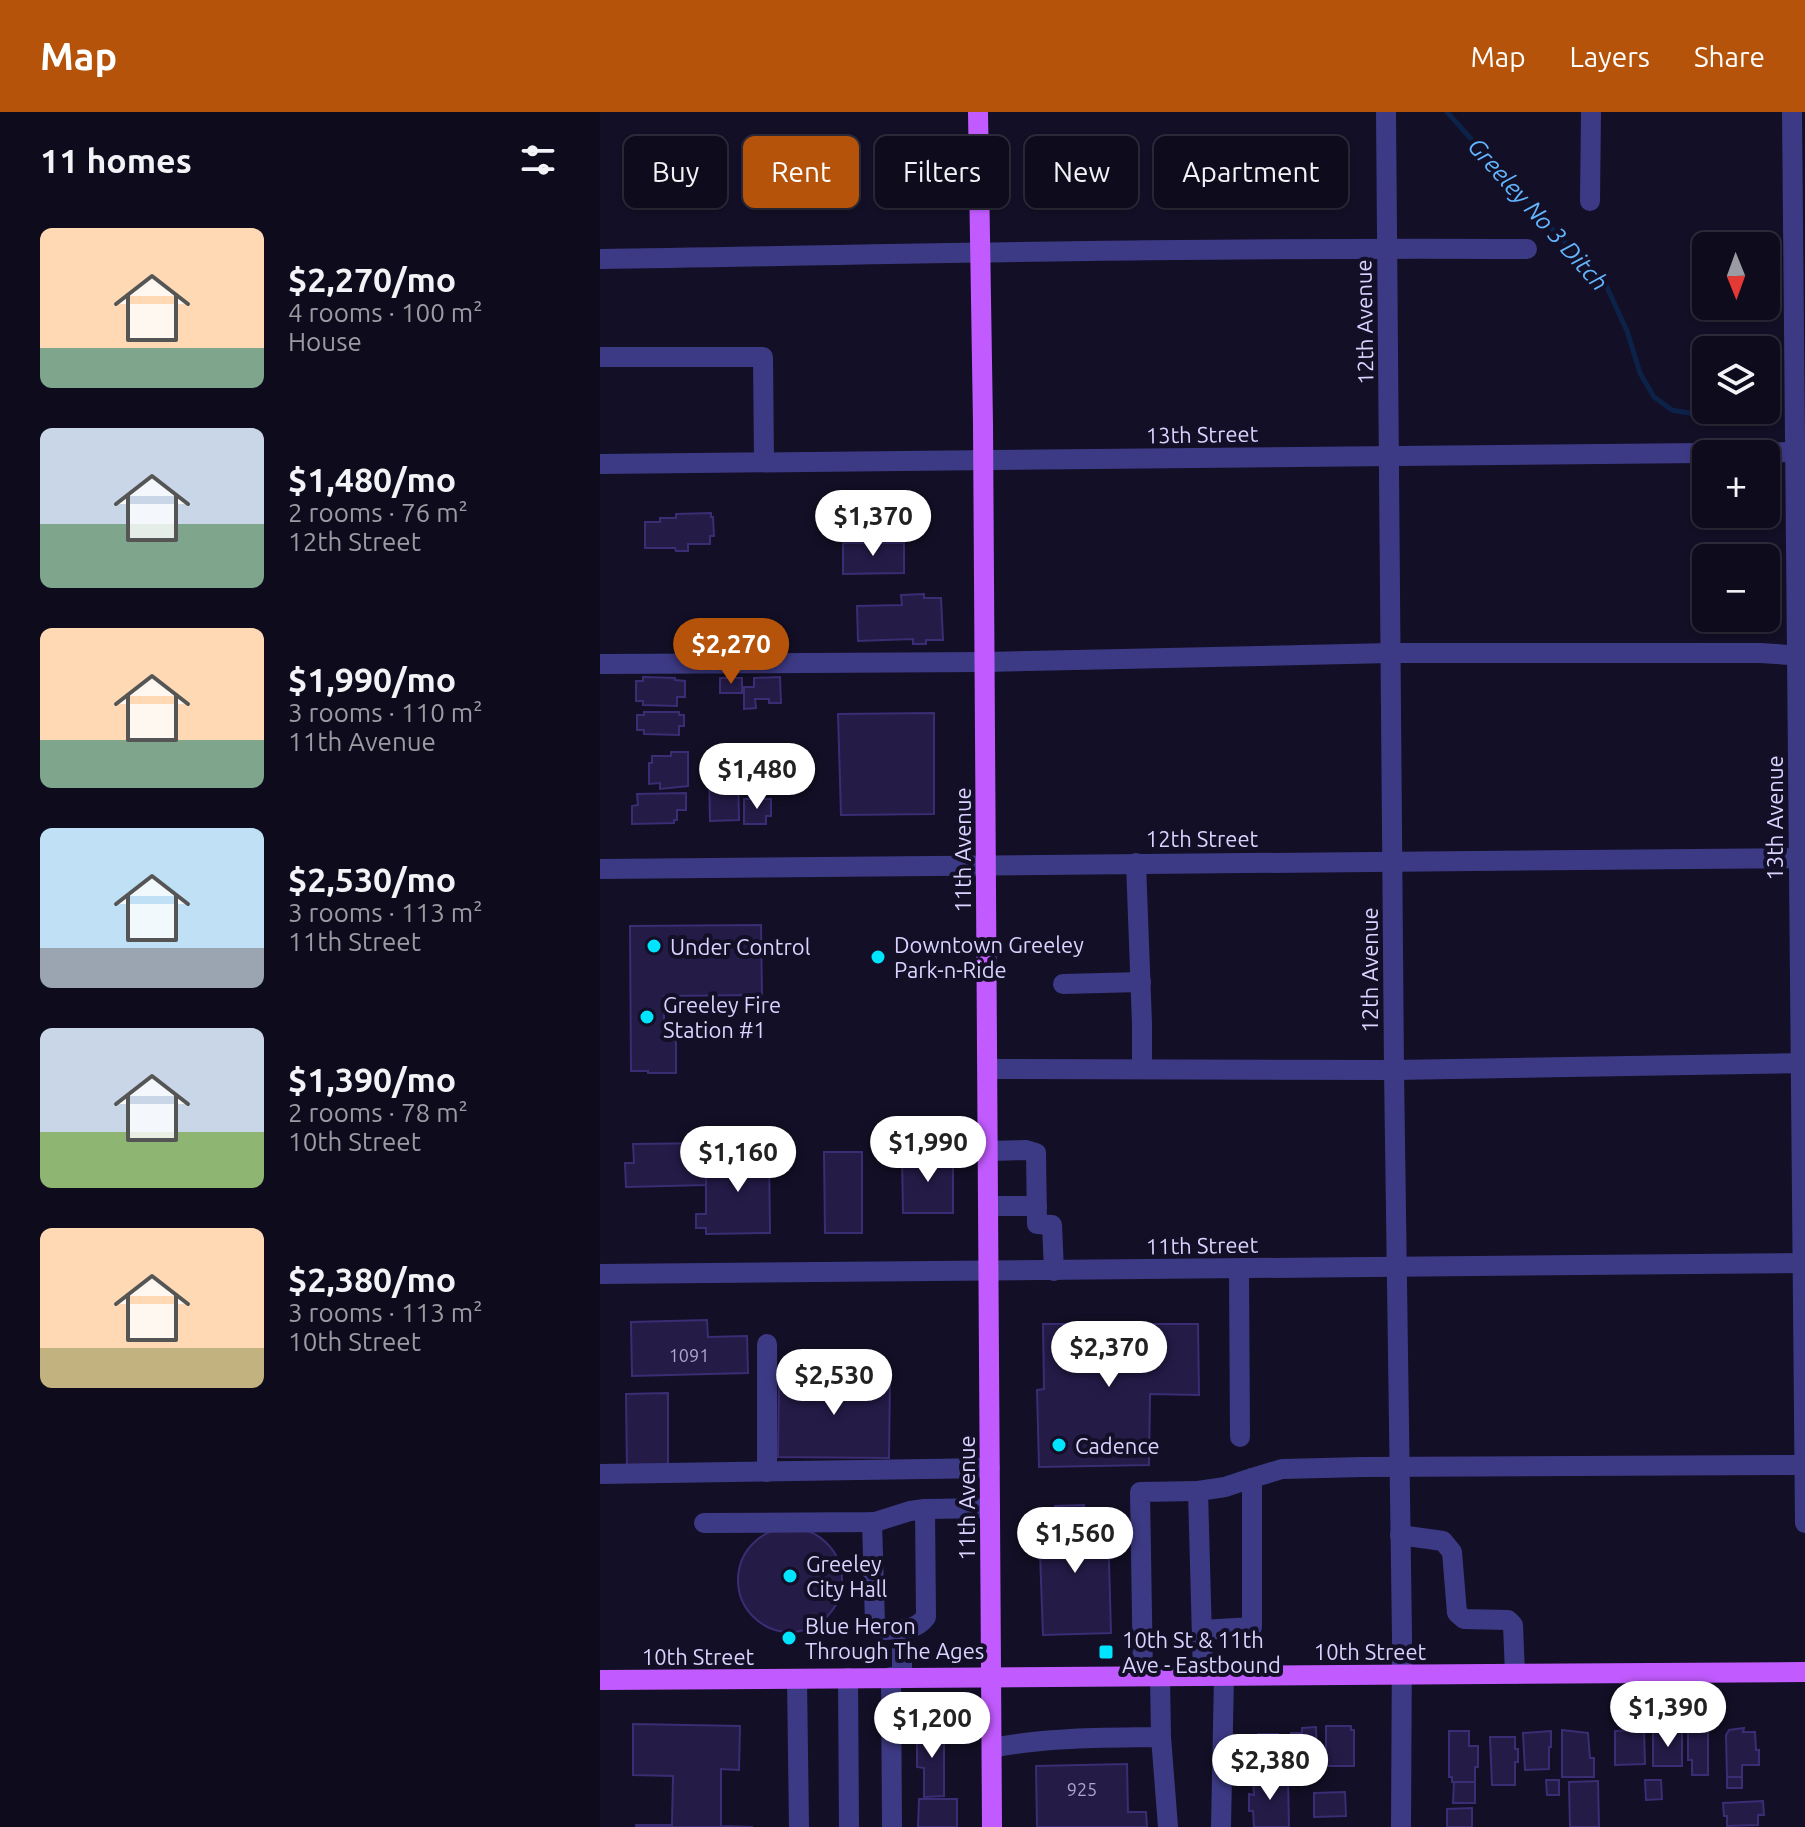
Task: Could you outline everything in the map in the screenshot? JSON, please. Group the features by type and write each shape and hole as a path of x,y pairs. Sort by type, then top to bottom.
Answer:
{"main road":[{"name":"11th Avenue","path":"978,112 985,662 992,1827"},
{"name":"10th Street","path":"600,1680 1805,1672"}],"street":[{"name":"12th Avenue","path":"1386,112 1401,1827"},
{"path":"1590,201 1591,112"},
{"name":"13th Avenue","path":"1792,112 1800,452 1805,1523"},
{"path":"600,259 981,252 1527,249"},
{"path":"600,357 763,357 764,462"},
{"name":"13th Street","path":"600,464 1800,452"},
{"path":"600,664 985,662 1391,653 1760,653 1801,656"},
{"name":"12th Street","path":"600,869 1802,858"},
{"path":"1136,863 1142,1069"},
{"path":"1063,984 1141,982"},
{"path":"988,1069 1394,1070 1803,1063"},
{"path":"988,1151 1026,1150 1036,1153 1037,1224 1052,1225 1054,1271"},
{"path":"989,1206 1037,1206"},
{"name":"11th Street","path":"600,1274 1804,1263"},
{"path":"1239,1269 1240,1437"},
{"path":"767,1344 767,1472"},
{"path":"1168,1827 1161,1737 1152,1676 1140,1492 1198,1491 1225,1487 1282,1469 1805,1465"},
{"path":"600,1474 990,1468"},
{"path":"1202,1630 1252,1627 1252,1478"},
{"path":"1198,1491 1203,1675"},
{"path":"704,1523 872,1522 925,1509 990,1508"},
{"path":"872,1522 875,1623 883,1630 917,1627 926,1617 925,1509"},
{"path":"1400,1535 1443,1541 1449,1547 1457,1613 1464,1619 1508,1620 1513,1625 1515,1674"},
{"path":"892,1827 897,1677 902,1629"},
{"path":"1221,1827 1224,1675"},
{"path":"848,1678 849,1827"},
{"path":"797,1679 799,1827"},
{"path":"992,1748 1031,1741 1161,1737"}],"building":[{"path":"711,513 714,536 710,536 710,544 688,544 688,551 645,548 645,522 676,518 676,514"},
{"path":"843,543 904,543 904,573 843,574"},
{"path":"924,594 924,598 941,598 943,640 926,640 926,644 913,644 913,639 858,641 857,606 902,605 901,595"},
{"path":"643,677 685,681 685,697 677,697 677,706 643,705 643,701 636,701 636,681 643,681"},
{"path":"780,677 781,703 755,699 756,708 744,709 744,687 754,687 754,678"},
{"path":"720,678 742,678 742,693 720,693"},
{"path":"644,712 679,712 679,715 684,715 684,726 679,726 679,735 644,734 644,730 637,730 637,715 644,715"},
{"path":"934,713 934,814 841,815 838,714"},
{"path":"671,752 688,752 688,786 660,789 660,783 649,784 652,756 671,756"},
{"path":"738,772 739,820 710,821 709,773"},
{"path":"686,793 686,810 677,810 674,823 632,824 632,806 638,805 637,794"},
{"path":"744,799 771,799 771,816 766,816 766,824 744,824"},
{"name":"Greeley Fire Station #1","path":"761,925 762,998 752,998 752,995 664,996 664,1037 676,1037 676,1073 631,1071 630,926"},
{"path":"713,1143 714,1173 706,1173 706,1185 626,1187 625,1163 634,1163 633,1144"},
{"path":"769,1150 770,1233 706,1234 706,1228 696,1228 696,1214 706,1214 706,1173 714,1173 714,1151"},
{"path":"824,1152 862,1152 862,1233 825,1233"},
{"path":"902,1155 953,1155 953,1213 903,1213"},
{"path":"707,1320 708,1337 747,1336 748,1373 632,1376 631,1322"},
{"path":"1043,1324 1198,1324 1199,1395 1150,1394 1149,1465 1039,1467 1037,1390 1044,1389"},
{"path":"779,1377 890,1377 889,1458 778,1457"},
{"path":"668,1393 668,1466 627,1467 626,1394"},
{"path":"1084,1505 1085,1526 1108,1525 1111,1633 1043,1635 1039,1526 1055,1525 1055,1506"},
{"name":"Greeley City Hall","path":"790,1528 810,1532 827,1543 838,1560 842,1580 838,1600 827,1617 810,1628 790,1632 770,1628 753,1617 742,1600 738,1580 742,1560 753,1543 770,1532"},
{"path":"633,1724 740,1726 739,1770 721,1769 721,1826 753,1827 636,1827 672,1825 673,1776 633,1775"},
{"path":"944,1725 944,1796 924,1797 924,1768 917,1767 917,1731 929,1731 929,1726"},
{"path":"1326,1726 1351,1726 1354,1730 1354,1766 1326,1766"},
{"path":"1316,1727 1317,1763 1305,1763 1305,1770 1292,1770 1291,1733 1302,1733 1302,1728"},
{"path":"1688,1728 1708,1728 1708,1775 1692,1775 1692,1760 1688,1760"},
{"path":"1744,1728 1743,1732 1755,1732 1759,1765 1742,1765 1742,1777 1727,1777 1726,1735 1729,1730"},
{"path":"1562,1730 1588,1733 1590,1758 1594,1758 1594,1777 1562,1777"},
{"path":"1644,1730 1645,1764 1615,1765 1615,1731"},
{"path":"1449,1731 1469,1731 1469,1746 1478,1746 1475,1782 1452,1782 1452,1777 1449,1777"},
{"path":"1551,1731 1549,1769 1525,1770 1523,1733"},
{"path":"1653,1732 1682,1732 1682,1766 1653,1766"},
{"path":"1258,1734 1278,1734 1279,1763 1259,1763"},
{"path":"1490,1737 1515,1737 1518,1762 1515,1762 1515,1785 1492,1785"},
{"path":"1127,1764 1128,1812 1146,1812 1147,1827 1037,1827 1036,1766"},
{"path":"1288,1776 1289,1827 1254,1827 1253,1811 1249,1811 1249,1794 1254,1795 1253,1777"},
{"path":"1727,1777 1742,1777 1742,1788 1727,1788"},
{"path":"1546,1780 1559,1780 1559,1795 1547,1795"},
{"path":"1645,1780 1661,1780 1662,1799 1646,1800"},
{"path":"1598,1781 1599,1827 1570,1827 1569,1782"},
{"path":"1454,1782 1475,1782 1475,1803 1453,1803"},
{"path":"1345,1792 1346,1816 1314,1817 1314,1793"},
{"path":"919,1799 957,1799 957,1827 918,1827"},
{"path":"1763,1801 1764,1815 1758,1815 1758,1825 1727,1826 1723,1803"},
{"path":"1472,1808 1472,1827 1447,1827 1447,1809"}],"waterway":[{"name":"Greeley No 3 Ditch","path":"1447,112 1606,285 1627,331 1640,373 1654,397 1672,410 1692,413"}],"place":[{"name":"Under Control","path":"654,946"},
{"name":"Downtown Greeley Park-n-Ride","path":"878,957"},
{"name":"Greeley Fire Station #1","path":"647,1017"},
{"name":"Cadence","path":"1059,1445"},
{"name":"Greeley City Hall","path":"790,1576"},
{"name":"Blue Heron Through The Ages","path":"789,1638"},
{"name":"10th St & 11th Ave - Eastbound","path":"1106,1652"}]}
